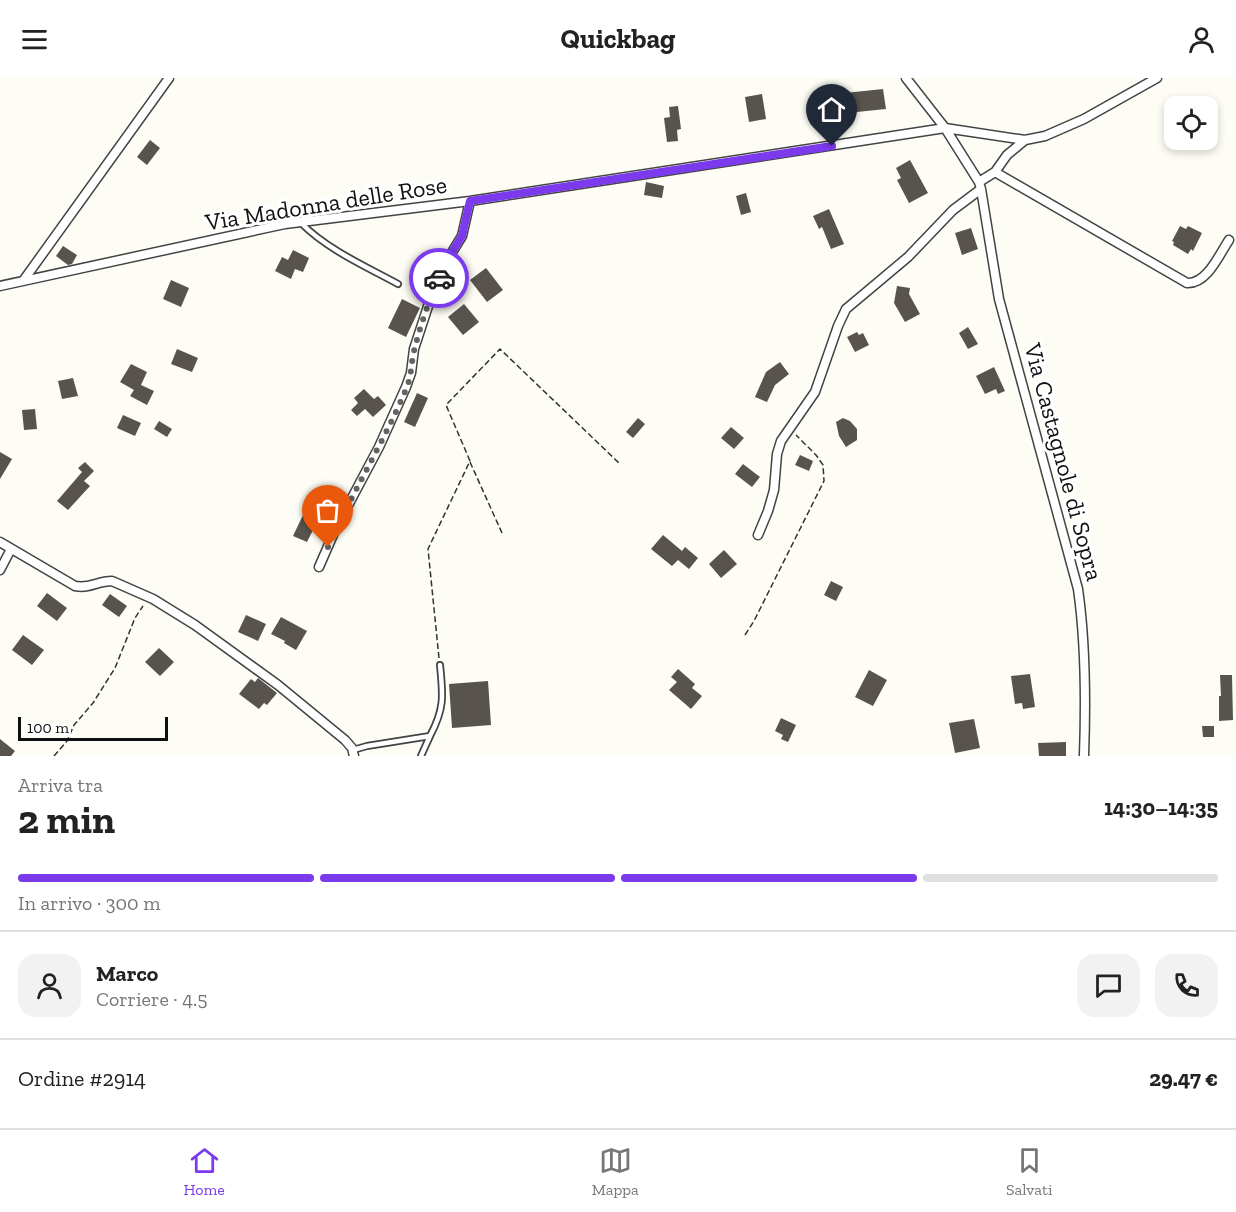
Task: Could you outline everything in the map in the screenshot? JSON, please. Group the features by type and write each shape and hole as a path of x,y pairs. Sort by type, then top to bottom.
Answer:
{"street":[{"path":"906,78 945,128 980,186"},
{"path":"758,535 774,490 777,454 781,441 816,392 846,309 908,257 953,210 995,172 1007,155 1025,140 1045,136 1084,119 1157,78"},
{"path":"23,281 167,79"},
{"name":"Via Madonna delle Rose","path":"0,286 252,230 470,201 945,128 1025,140"},
{"path":"995,172 1187,283 1196,282 1207,274 1229,240"},
{"name":"Via Castagnole di Sopra","path":"980,186 999,299 1078,589 1083,619 1085,657 1084,756"},
{"path":"319,567 336,528 379,447 406,387 411,373 414,349 432,294 446,262 462,236 470,201"},
{"path":"0,542 75,586 86,588 112,581 153,599 195,624 278,685 343,738 354,753"},
{"path":"0,570 11,549"}],"lane":[{"path":"300,222 329,246 398,284"},
{"path":"421,756 438,722 442,706 443,688 440,664"},
{"path":"354,753 367,746 430,736"}],"path":[{"path":"502,533 446,405 500,349 619,463"},
{"path":"745,635 824,481 823,465 789,428"},
{"path":"440,664 428,549 470,461"},
{"path":"54,756 67,741 74,725 93,703 115,668 135,618 144,605 153,599"}],"building":[{"path":"883,89 886,109 847,113 845,93"},
{"path":"762,94 766,119 749,122 745,97"},
{"path":"678,106 681,129 677,130 678,141 667,142 664,118 670,117 669,107"},
{"path":"150,140 160,148 147,165 137,157"},
{"path":"910,160 928,193 909,203 897,180 901,178 896,168"},
{"path":"646,182 664,186 662,198 644,195"},
{"path":"746,193 751,212 741,215 736,196"},
{"path":"829,209 844,244 831,249 822,227 819,229 813,216"},
{"path":"1180,226 1186,229 1188,226 1202,233 1193,251 1191,249 1188,254 1173,245 1172,241"},
{"path":"971,228 978,249 962,255 955,233"},
{"path":"63,246 77,255 72,264 68,265 56,256"},
{"path":"293,250 309,258 303,272 295,269 291,279 275,271 282,257 288,260"},
{"path":"486,268 503,290 487,302 470,280"},
{"path":"171,280 189,288 181,307 163,299"},
{"path":"897,286 910,288 909,294 920,314 905,322 894,303"},
{"path":"402,299 420,308 406,337 388,328"},
{"path":"464,304 479,322 463,335 448,317"},
{"path":"968,327 978,344 968,349 959,333"},
{"path":"857,332 859,335 863,333 869,345 855,352 847,337"},
{"path":"177,349 198,358 192,372 171,364"},
{"path":"780,362 789,374 775,385 767,402 755,397 766,372"},
{"path":"131,364 147,372 141,385 154,391 147,405 130,396 134,390 120,382"},
{"path":"994,367 1005,391 998,394 996,389 985,394 976,376"},
{"path":"73,378 78,396 62,399 58,381"},
{"path":"364,389 374,399 378,396 386,405 373,417 365,409 357,416 351,410 358,403 354,398"},
{"path":"417,393 428,398 415,427 404,422"},
{"path":"35,409 37,429 24,430 22,410"},
{"path":"123,415 141,423 135,436 117,428"},
{"path":"638,418 645,424 633,438 626,432"},
{"path":"843,418 850,421 857,429 857,440 846,447 839,436 836,422"},
{"path":"159,421 172,429 167,437 154,429"},
{"path":"731,427 744,438 734,449 721,438"},
{"path":"0,452 12,459 0,479"},
{"path":"800,455 813,461 809,471 795,465"},
{"path":"85,462 94,471 84,481 90,486 68,510 57,501 82,472 78,468"},
{"path":"743,464 760,477 752,487 735,474"},
{"path":"303,515 317,522 307,542 293,536"},
{"path":"663,535 682,551 685,547 698,558 689,569 678,560 672,566 651,549"},
{"path":"724,550 737,564 721,578 709,564"},
{"path":"831,581 843,587 836,601 824,595"},
{"path":"47,593 67,608 57,621 37,606"},
{"path":"110,594 127,606 119,617 102,605"},
{"path":"246,615 266,624 258,641 238,632"},
{"path":"281,617 307,631 296,650 271,634"},
{"path":"23,635 44,650 32,665 12,650"},
{"path":"159,648 174,662 160,676 145,662"},
{"path":"678,669 695,684 692,688 702,696 691,709 669,690 677,682 671,677"},
{"path":"869,670 887,680 873,706 855,697"},
{"path":"1030,674 1035,707 1023,709 1022,703 1015,704 1011,676"},
{"path":"1220,675 1232,675 1233,720 1219,721"},
{"path":"258,678 277,693 267,705 264,703 259,709 239,694 251,679 255,682"},
{"path":"488,681 491,725 452,728 449,684"},
{"path":"781,718 796,725 788,742 781,739 783,735 775,731"},
{"path":"974,719 980,748 955,753 949,723"},
{"path":"1202,726 1214,726 1214,737 1203,737"},
{"path":"0,739 15,751 11,756 0,756"},
{"path":"1066,742 1066,756 1039,756 1038,743"}],"way so far":[{"path":"328,547 379,447 406,387 411,373 414,349 439,278"}],"route":[{"path":"439,278 462,236 470,201 832,146"}]}
